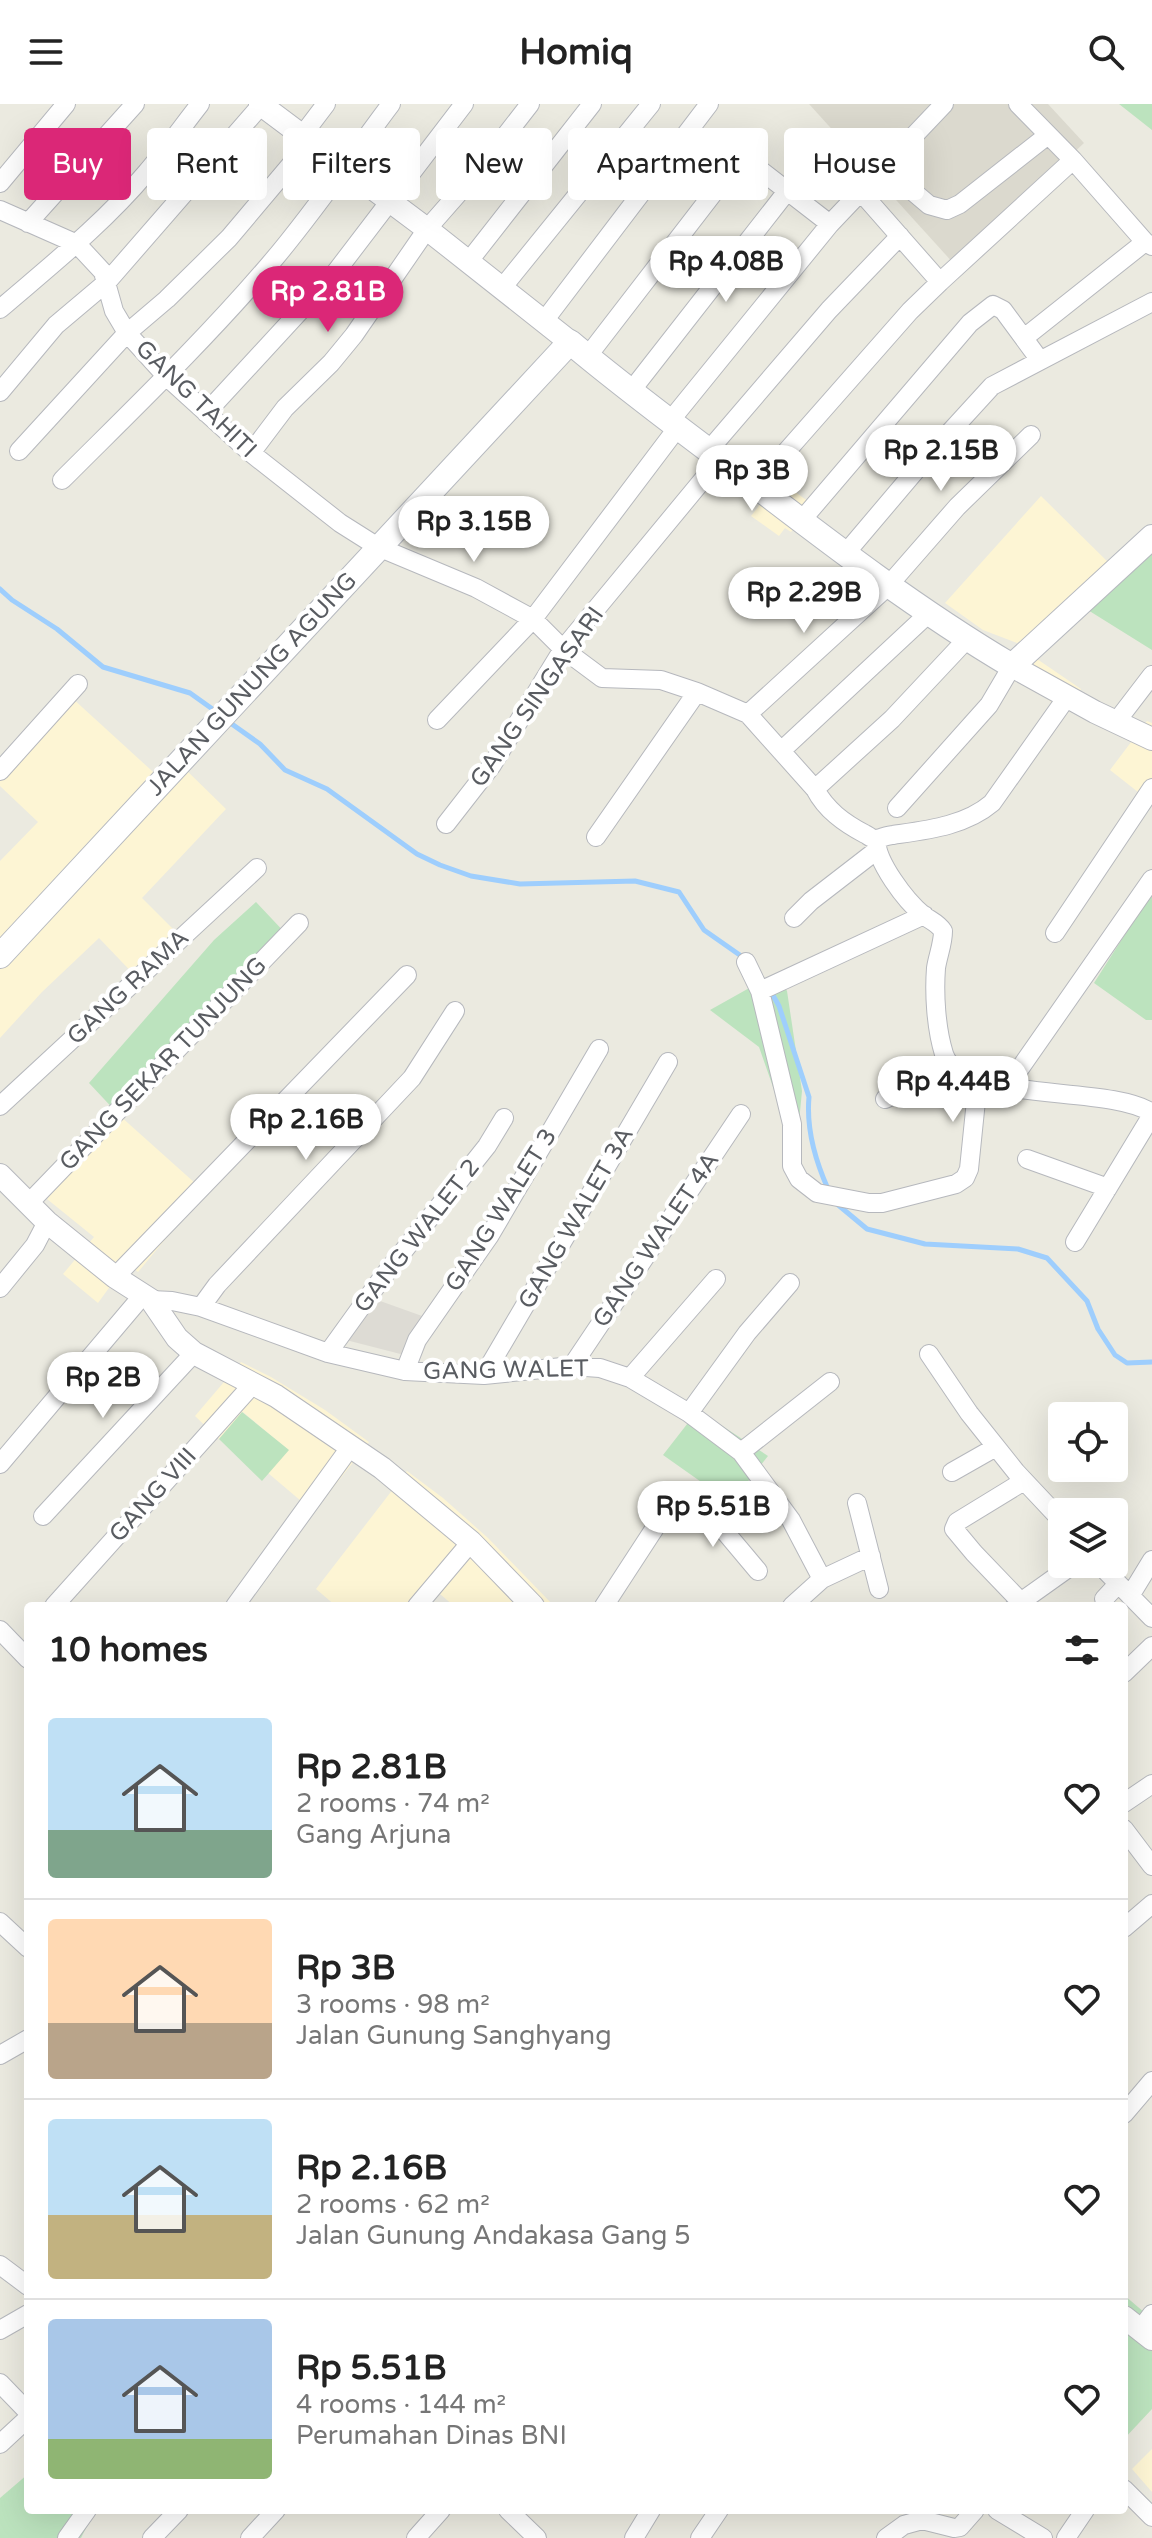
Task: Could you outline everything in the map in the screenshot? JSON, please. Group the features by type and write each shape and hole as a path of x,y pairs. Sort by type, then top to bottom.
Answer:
{"main road":[{"path":"579,350 888,586 1012,666 1152,537"},
{"name":"JALAN GUNUNG AGUNG","path":"0,956 378,547 579,350"}],"street":[{"path":"0,183 66,104"},
{"path":"28,223 135,104"},
{"path":"0,309 77,244 146,174 200,104"},
{"path":"0,392 56,325 107,282 261,104 290,128"},
{"path":"312,128 326,104"},
{"path":"373,128 391,104"},
{"path":"206,413 335,273 464,104"},
{"path":"251,453 285,408 326,369 354,335 427,229 478,171 530,104"},
{"path":"469,261 592,104"},
{"path":"502,288 651,104"},
{"path":"544,321 709,104"},
{"path":"921,128 944,104"},
{"path":"1018,104 1148,244 1024,338"},
{"path":"923,200 947,210 960,204 1048,135"},
{"path":"389,201 579,350 743,156 784,187"},
{"path":"756,486 910,311 1073,160"},
{"path":"19,451 127,333 229,238 283,168"},
{"path":"631,391 784,195"},
{"path":"62,480 166,376 268,266 320,200"},
{"path":"800,200 830,224"},
{"path":"437,720 533,619 674,424 852,200"},
{"path":"868,200 940,282"},
{"name":"GANG TAHITI","path":"0,210 77,244 96,262 107,282 114,311 127,333 166,376 251,453 340,523 378,547 476,588 533,619 563,649 602,678 661,680 748,714"},
{"name":"GANG SINGASARI","path":"446,824 492,765 563,649 829,310 900,236"},
{"path":"845,554 992,386 1152,302"},
{"path":"801,521 970,323 985,310 993,305 1003,310 1039,359"},
{"path":"1031,435 957,507 888,586 748,714 815,789 833,814 877,845 893,880 943,931 936,968 936,1008 945,1056 953,1069 978,1081 1007,1087 1098,1097 1149,1107 1108,1188 1075,1242"},
{"path":"781,751 928,614"},
{"path":"815,789 892,719 967,639"},
{"path":"897,808 989,705 1012,666 1116,722 1150,734"},
{"path":"1116,722 1152,675"},
{"path":"0,771 78,684"},
{"path":"596,837 697,692"},
{"path":"794,918 877,845 956,823 983,811 992,803 1067,697"},
{"path":"1055,933 1152,788"},
{"name":"GANG RAMA","path":"0,1106 257,868"},
{"path":"1007,1087 1152,879"},
{"path":"760,991 924,915"},
{"name":"GANG SEKAR TUNJUNG","path":"28,1204 299,923"},
{"path":"746,962 760,991 792,1124 792,1166 799,1179 817,1193 882,1203 956,1184 965,1178 969,1169 978,1081"},
{"path":"115,1277 407,975"},
{"path":"201,1307 217,1285 412,1078 455,1011"},
{"name":"GANG WALET 3","path":"405,1371 417,1340 490,1235 599,1049"},
{"name":"GANG WALET 3A","path":"484,1375 668,1062"},
{"path":"885,1099 953,1069"},
{"name":"GANG WALET 4A","path":"572,1366 741,1114"},
{"name":"GANG WALET 2","path":"328,1353 382,1278 487,1146 504,1118"},
{"path":"1027,1159 1108,1188"},
{"path":"0,1175 47,1222 115,1277 147,1298 177,1338 194,1353 276,1396 382,1468 471,1542 529,1602"},
{"path":"0,1288 35,1245 47,1222"},
{"path":"630,1378 716,1279"},
{"path":"689,1413 747,1333 790,1283"},
{"path":"0,1464 147,1298"},
{"name":"GANG WALET","path":"147,1298 201,1307 328,1353 405,1371 484,1375 572,1366 600,1368 630,1378 689,1413 741,1452 791,1520 822,1579"},
{"path":"43,1516 194,1353"},
{"path":"929,1354 969,1413 1048,1506"},
{"path":"741,1452 830,1382"},
{"name":"GANG VIII","path":"58,1602 253,1384"},
{"path":"238,1602 351,1446"},
{"path":"952,1472 996,1447"},
{"path":"1016,1602 954,1529 957,1522 1024,1481"},
{"path":"857,1503 879,1589"},
{"path":"607,1602 660,1520 668,1511 679,1508 716,1521 758,1571"},
{"path":"420,1602 471,1542"},
{"path":"796,1602 822,1579 871,1556"},
{"path":"1104,1599 1124,1590 1152,1560"},
{"path":"1021,1602 1054,1578"},
{"path":"1112,1578 1152,1618"},
{"path":"0,1630 24,1647"},
{"path":"1128,1669 1152,1646"},
{"path":"1128,1800 1152,1784"},
{"path":"1128,1834 1152,1866"},
{"path":"1128,1925 1152,1904"},
{"path":"1,1924 24,1944"},
{"path":"0,2055 24,2041"},
{"path":"1128,2109 1152,2081"},
{"path":"0,2265 24,2283"},
{"path":"0,2330 24,2316"},
{"path":"0,2383 24,2410"},
{"path":"0,2444 24,2419"},
{"path":"1128,2493 1152,2517"},
{"path":"67,2538 84,2514"},
{"path":"152,2538 175,2514"},
{"path":"250,2538 272,2514"},
{"path":"416,2538 437,2514"},
{"path":"512,2514 536,2538"},
{"path":"634,2538 649,2514"},
{"path":"700,2538 716,2514"},
{"path":"886,2538 904,2525 922,2520 960,2527 971,2514"},
{"path":"1004,2514 1043,2538"},
{"path":"1066,2538 1082,2514"}],"shaded area":[{"path":"809,104 1048,104 1084,143 955,265 896,200 924,200 924,128 831,128"},
{"path":"779,480 813,505 791,532 785,528 779,536 751,516"},
{"path":"1041,496 1113,567 1046,627 1017,643 983,630 945,603"},
{"path":"1037,659 1081,689 1066,712 1021,681"},
{"path":"71,697 163,781 180,764 226,809 142,898 184,940 142,983 99,938 42,992 0,1038 0,861 38,822 0,786 0,774"},
{"path":"1147,721 1152,723 1152,803 1110,770"},
{"path":"119,1115 205,1192 138,1272 127,1263 98,1303 63,1274 94,1237 47,1199"},
{"path":"369,1297 436,1321 420,1359 346,1340"},
{"path":"241,1362 325,1410 369,1442 314,1512 268,1473 288,1450 243,1412 219,1439 195,1416"},
{"path":"407,1471 488,1538 550,1602 449,1602 440,1594 433,1602 331,1602 316,1589"},
{"path":"1152,2449 1152,2492 1132,2469"}],"green space":[{"path":"1119,104 1152,104 1152,130"},
{"path":"1152,531 1152,650 1075,602"},
{"path":"1152,892 1152,1020 1146,1020 1094,983"},
{"path":"256,902 288,936 119,1115 89,1083 214,940"},
{"path":"776,973 787,991 802,1091 796,1153 759,1047 710,1010"},
{"path":"698,1410 768,1456 731,1503 663,1455"},
{"path":"242,1412 289,1450 262,1481 219,1439"},
{"path":"1128,2298 1152,2319 1152,2409 1128,2435"},
{"path":"24,2477 24,2514 93,2514 81,2538 0,2538 0,2498"}],"waterway":[{"path":"0,589 57,629 103,667 190,693 218,713"},
{"path":"229,722 260,744 285,770 327,789 417,854 440,865 471,876 520,884 635,881 679,892 704,930 744,958"},
{"path":"770,990 779,1006 809,1097 812,1144 828,1189"},
{"path":"837,1204 867,1229 925,1244 1018,1249 1047,1258 1087,1301 1098,1329 1115,1355 1127,1363 1152,1362"}]}
